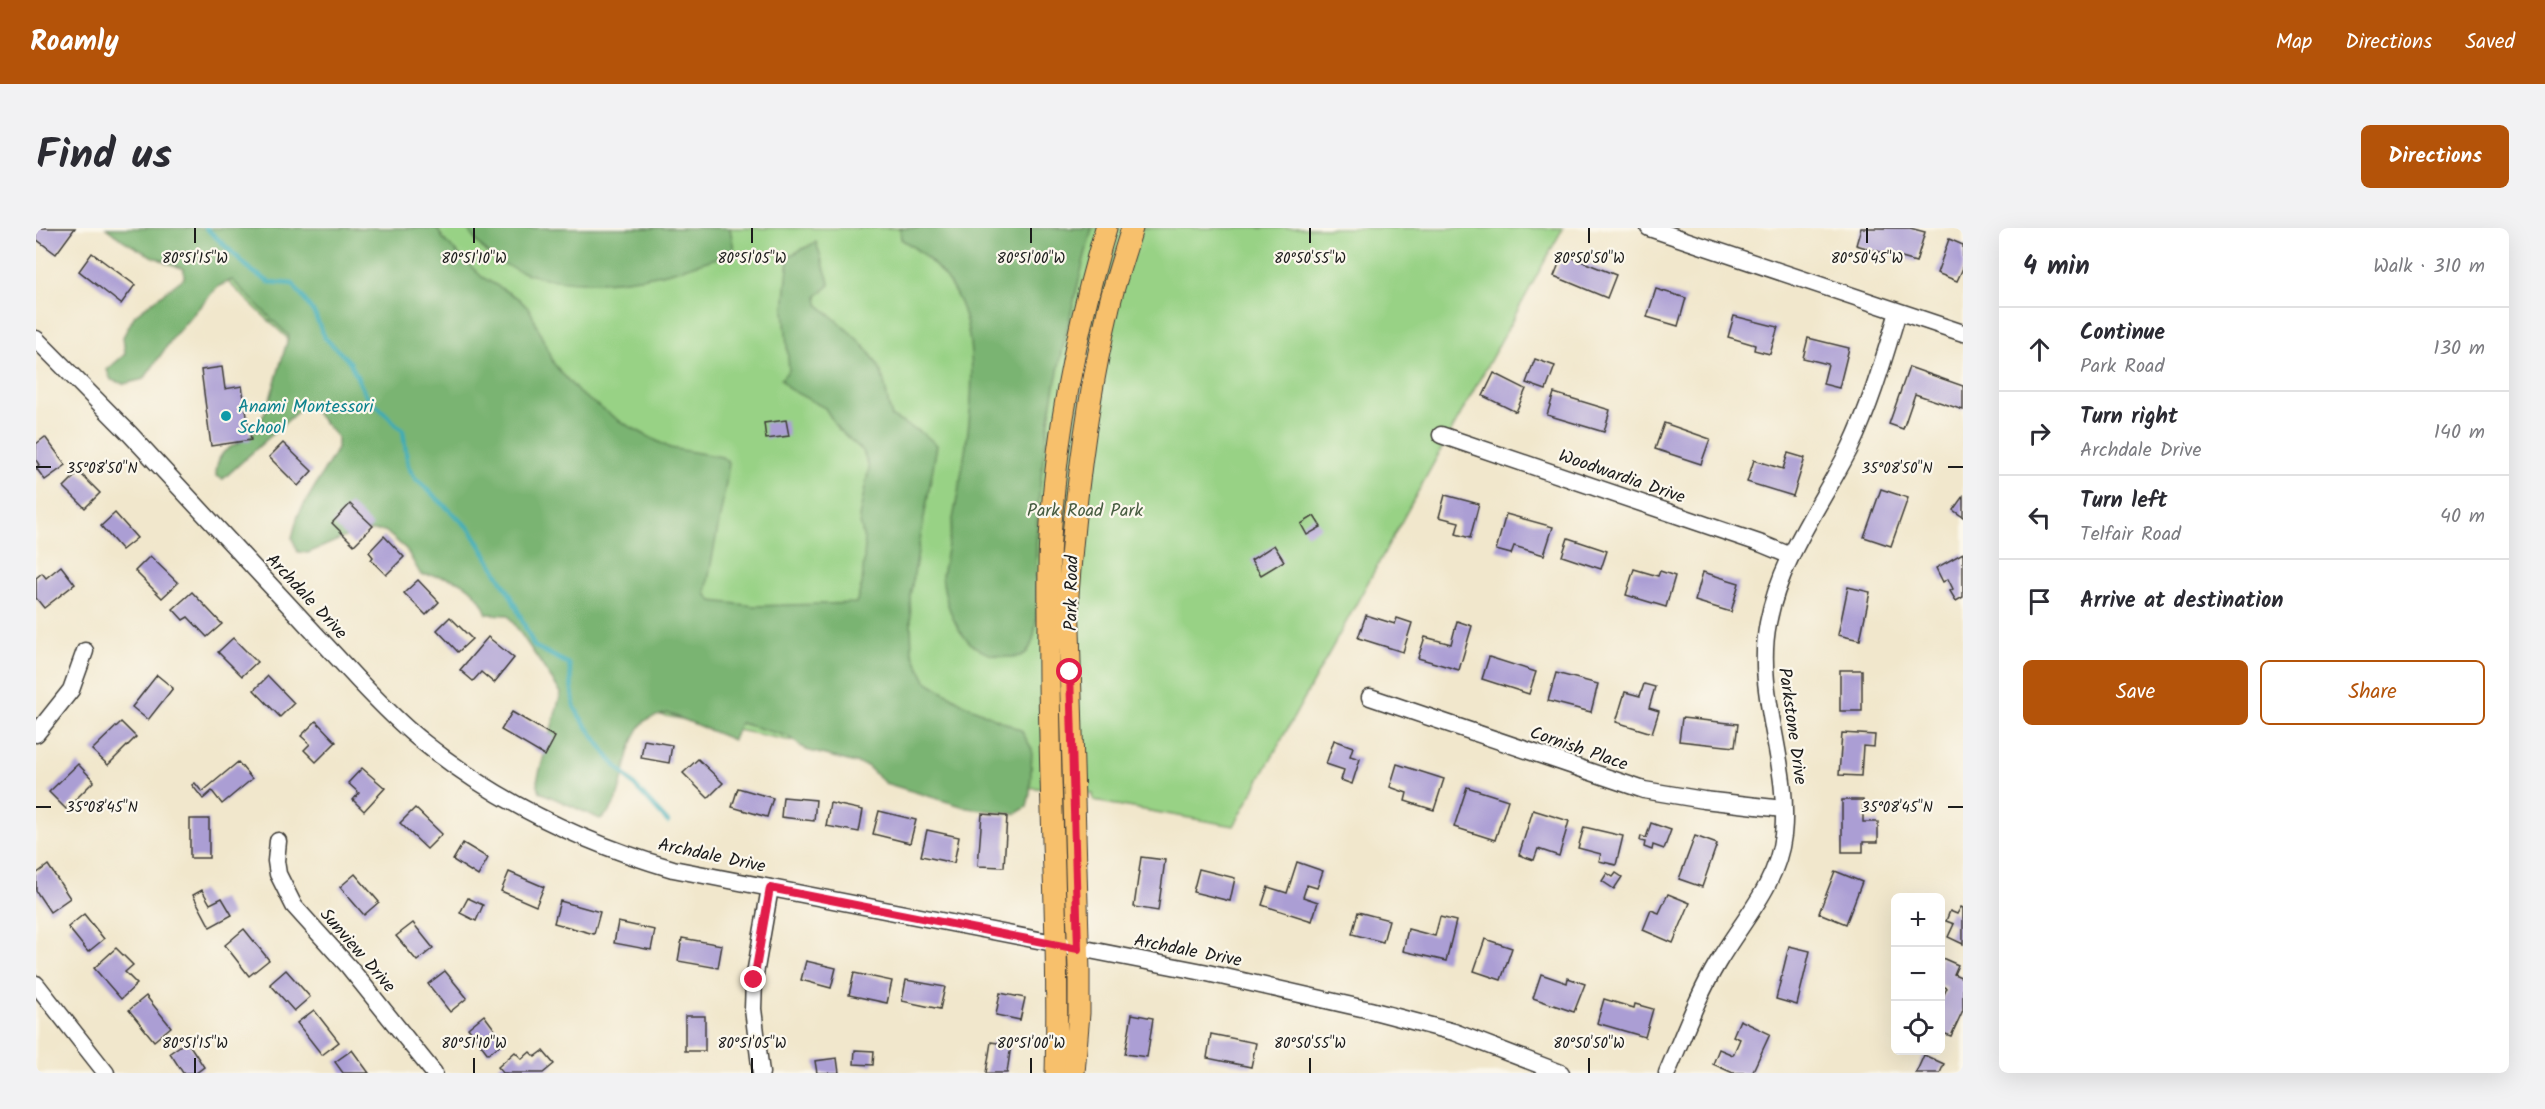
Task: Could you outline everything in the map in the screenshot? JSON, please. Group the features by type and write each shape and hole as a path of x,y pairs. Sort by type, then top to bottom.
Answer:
{"main road":[{"name":"Park Road","path":"1056,1073 1048,687 1050,541 1059,436 1070,374 1087,296 1106,228"},
{"name":"Park Road","path":"1074,1073 1079,1013 1068,595 1071,549 1095,371 1108,309 1132,228"}],"street":[{"path":"1648,228 1963,333"},
{"name":"Parkstone Drive","path":"1667,1073 1718,962 1757,905 1775,869 1783,833 1783,809 1765,679 1768,624 1777,590 1791,556 1860,426 1898,312"},
{"name":"Archdale Drive","path":"36,339 130,434 358,681 417,738 459,770 496,794 545,821 591,842 674,869 1203,972 1370,1010 1454,1032 1561,1073"},
{"name":"Woodwardia Drive","path":"1441,435 1751,540 1791,556"},
{"path":"36,734 72,690 85,651"},
{"name":"Cornish Place","path":"1370,697 1644,790 1694,799 1783,809"},
{"name":"Sunview Drive","path":"278,841 276,861 278,874 294,906 349,967 434,1073"},
{"path":"761,1073 753,1009 754,980 770,888"},
{"path":"36,984 106,1073"}],"green space":[{"path":"106,228 437,228 444,240 482,277 518,298 530,310 554,364 579,393 623,423 670,448 722,457 729,463 706,593 712,601 755,606 856,603 862,585 865,545 859,517 869,468 863,451 838,429 825,408 789,389 781,379 789,370 784,310 789,256 816,242 830,285 817,296 818,304 861,343 876,362 883,377 892,417 924,434 937,445 910,596 912,652 926,681 966,705 1021,730 1032,749 1027,807 1015,814 968,808 885,783 867,766 806,750 787,736 740,723 733,740 668,713 645,721 637,731 615,801 609,812 600,819 540,792 537,781 561,693 508,615 487,614 476,595 462,583 433,575 421,575 406,549 385,531 359,531 308,553 298,552 292,538 298,515 337,449 337,437 307,403 223,479 216,476 220,457 225,451 250,435 261,421 289,336 232,280 217,287 174,336 144,379 124,384 111,380 107,370 125,354 123,337 135,315 184,278 184,269 143,252"},
{"name":"Park Road Park","path":"171,228 1563,228 1234,826 1094,801 1093,794 1026,787 584,700 339,387"},
{"path":"467,228 730,228 734,250 729,254 662,274 611,281 555,280 529,274 504,264 483,249"},
{"path":"900,228 1092,228 1062,351 1041,475 1035,630 1029,649 1020,656 993,655 969,642 953,619 944,591 942,576 961,475 971,401 972,365 968,332 955,293 943,275 927,259 901,239"}],"building":[{"path":"36,228 75,228 56,254 36,239"},
{"path":"1861,228 1910,228 1925,232 1916,262 1856,245"},
{"path":"1949,239 1963,245 1963,268 1957,281 1937,273"},
{"path":"92,253 135,285 121,304 79,271"},
{"path":"1563,254 1616,275 1607,298 1554,276"},
{"path":"1656,289 1686,298 1678,326 1647,317"},
{"path":"1734,316 1778,327 1770,354 1754,350 1755,345 1728,337"},
{"path":"1808,338 1849,348 1839,388 1823,384 1828,364 1803,358"},
{"path":"1535,359 1555,366 1546,390 1526,383"},
{"name":"Anami Montessori School","path":"222,367 225,389 242,386 251,440 211,446 201,370"},
{"path":"1909,367 1963,386 1963,410 1915,394 1903,429 1889,424"},
{"path":"1494,373 1526,389 1516,412 1483,396"},
{"path":"1554,393 1610,410 1604,432 1547,415"},
{"path":"786,420 789,436 766,439 764,423"},
{"path":"1664,423 1710,439 1701,464 1655,449"},
{"path":"45,437 66,465 45,480 36,468 39,465 36,460 36,444"},
{"path":"283,443 312,471 298,486 269,457"},
{"path":"1788,453 1805,458 1793,496 1747,482 1754,460 1783,469"},
{"path":"79,472 100,493 85,508 64,487"},
{"path":"1881,489 1908,498 1891,546 1864,537"},
{"path":"1445,495 1479,504 1470,538 1456,534 1459,522 1439,517"},
{"path":"1963,496 1963,517 1953,510"},
{"path":"350,504 373,526 354,545 332,523"},
{"path":"115,513 137,538 122,550 101,526"},
{"path":"1506,514 1553,527 1544,555 1514,546 1511,554 1496,550"},
{"path":"1314,516 1321,527 1307,535 1301,524"},
{"path":"384,536 404,557 386,575 371,560 373,557 369,552"},
{"path":"1568,538 1607,551 1601,569 1562,556"},
{"path":"1274,545 1284,561 1261,575 1251,560"},
{"path":"1963,553 1963,597 1956,601 1950,591 1953,589 1948,579 1943,582 1936,568"},
{"path":"150,556 178,583 162,598 135,571"},
{"path":"61,566 75,584 44,608 36,598 36,578 42,573 46,578"},
{"path":"1634,569 1658,576 1660,571 1675,576 1666,607 1626,595"},
{"path":"1703,572 1739,583 1731,612 1695,601"},
{"path":"418,580 439,602 426,615 404,593"},
{"path":"1848,587 1870,592 1860,640 1838,635"},
{"path":"192,592 222,624 207,637 188,617 183,620 173,609"},
{"path":"1366,615 1395,624 1397,618 1412,623 1403,652 1358,638"},
{"path":"450,617 472,639 458,652 437,630"},
{"path":"1457,621 1472,626 1459,670 1418,658 1425,637 1451,644"},
{"path":"488,637 514,658 494,683 481,672 473,681 460,670"},
{"path":"233,638 257,662 242,676 218,652"},
{"path":"1489,657 1536,672 1529,694 1482,679"},
{"path":"1840,670 1862,670 1862,711 1840,711"},
{"path":"1556,673 1598,684 1591,712 1548,701"},
{"path":"157,675 173,688 148,720 132,707"},
{"path":"268,676 294,703 280,717 254,690"},
{"path":"1644,684 1655,687 1649,708 1659,711 1652,733 1616,722 1625,692 1640,696"},
{"path":"512,712 555,737 545,756 501,730"},
{"path":"1682,718 1738,724 1735,747 1679,741"},
{"path":"316,721 336,742 316,762 304,750 310,744 301,736"},
{"path":"121,722 136,737 108,765 92,750"},
{"path":"1842,733 1875,735 1874,747 1863,746 1861,776 1839,775"},
{"path":"644,740 672,745 669,763 641,758"},
{"path":"1334,740 1353,747 1350,756 1360,759 1352,784 1341,780 1344,770 1326,764"},
{"path":"698,759 723,783 708,798 683,773"},
{"path":"238,762 252,779 222,804 212,791 203,799 192,785 195,783 202,792"},
{"path":"78,764 94,781 66,809 49,792"},
{"path":"1397,764 1444,779 1434,810 1405,801 1407,793 1390,787"},
{"path":"362,768 385,788 364,811 353,800 359,793 348,783"},
{"path":"1467,787 1508,800 1495,840 1454,827"},
{"path":"738,788 773,798 767,817 732,807"},
{"path":"783,797 816,800 814,821 781,817"},
{"path":"1842,800 1863,800 1863,822 1878,822 1878,842 1863,842 1863,852 1842,852"},
{"path":"830,803 863,810 859,832 826,826"},
{"path":"415,808 442,834 427,849 400,823"},
{"path":"1533,810 1569,821 1559,856 1538,849 1534,860 1519,855"},
{"path":"879,811 916,820 910,843 873,834"},
{"path":"982,814 1007,816 1004,867 978,866"},
{"path":"190,819 209,819 209,858 190,858"},
{"path":"1651,823 1671,830 1664,849 1653,845 1652,850 1644,847 1645,842 1640,841 1641,836 1646,838"},
{"path":"1584,827 1623,836 1616,865 1599,861 1601,854 1578,848"},
{"path":"927,830 959,837 954,863 921,856"},
{"path":"1695,836 1717,844 1702,887 1679,879"},
{"path":"463,843 488,858 478,876 453,860"},
{"path":"1141,857 1165,860 1158,911 1134,907"},
{"path":"1297,862 1323,871 1317,888 1307,885 1303,897 1318,902 1312,921 1262,905 1268,887 1287,893"},
{"path":"48,865 70,898 50,912 36,891 36,874"},
{"path":"1199,869 1235,878 1230,901 1193,892"},
{"path":"1835,871 1862,882 1846,924 1819,913"},
{"path":"509,872 544,887 536,906 501,891"},
{"path":"1607,873 1613,877 1616,873 1622,877 1614,889 1602,881"},
{"path":"355,874 379,902 364,915 340,887"},
{"path":"202,890 210,904 222,898 232,915 210,927 193,895"},
{"path":"1668,894 1690,903 1673,943 1643,930 1651,910 1659,913"},
{"path":"468,898 483,905 476,921 460,913"},
{"path":"560,901 600,912 594,934 554,923"},
{"path":"1961,907 1963,908 1963,944 1948,937 1954,924 1946,921 1950,911 1957,914"},
{"path":"1358,912 1389,920 1383,942 1352,934"},
{"path":"84,914 104,939 88,952 68,927"},
{"path":"1440,917 1456,921 1446,961 1403,951 1408,929 1435,936"},
{"path":"618,922 655,930 651,950 614,943"},
{"path":"413,923 433,948 417,961 396,936"},
{"path":"244,929 269,960 249,976 225,945"},
{"path":"682,938 722,945 718,968 678,961"},
{"path":"1485,939 1512,948 1501,980 1474,971"},
{"path":"1789,946 1810,951 1797,1005 1776,999"},
{"path":"116,948 133,965 125,972 137,984 121,999 94,968"},
{"path":"1945,959 1958,965 1954,974 1963,978 1963,1010 1951,1036 1945,1034 1945,992 1947,988 1945,987"},
{"path":"806,961 836,968 831,988 801,980"},
{"path":"286,970 310,997 294,1011 270,984"},
{"path":"445,971 467,998 450,1012 428,984"},
{"path":"854,973 892,981 887,1003 849,995"},
{"path":"1541,974 1567,983 1568,978 1585,984 1574,1012 1533,998"},
{"path":"906,980 945,987 940,1009 902,1001"},
{"path":"1000,993 1025,998 1020,1020 996,1015"},
{"path":"146,996 171,1027 154,1041 129,1010"},
{"path":"1604,999 1634,1008 1635,1004 1653,1009 1645,1037 1597,1023"},
{"path":"314,1010 339,1042 322,1055 297,1023"},
{"path":"1132,1014 1153,1018 1147,1057 1125,1054"},
{"path":"484,1015 504,1042 488,1054 468,1028"},
{"path":"685,1016 705,1016 705,1051 685,1051"},
{"path":"1740,1020 1770,1034 1752,1073 1733,1073 1713,1064 1719,1049 1733,1055 1740,1039 1733,1036"},
{"path":"1211,1034 1256,1043 1251,1067 1207,1058"},
{"path":"187,1041 204,1067 196,1073 183,1073 170,1053"},
{"path":"991,1042 1011,1045 1007,1073 986,1073"},
{"path":"352,1050 369,1073 343,1073 335,1062"},
{"path":"855,1050 874,1051 873,1065 854,1064"},
{"path":"543,1051 554,1064 543,1073 503,1073 498,1067 515,1052 522,1059 530,1052 535,1057"},
{"path":"1924,1055 1944,1064 1940,1073 1916,1073"},
{"path":"837,1058 839,1073 817,1073 815,1061"}],"waterway":[{"path":"206,228 252,271 269,282 293,284 314,313 325,338 350,362 365,394 403,431 408,466 415,478 471,530 511,596 534,646 569,664 574,706 580,717 610,759 668,822"}],"place":[{"name":"Anami Montessori School","path":"226,416"}],"route":[{"path":"754,980 770,888 1078,949 1070,672"}]}
